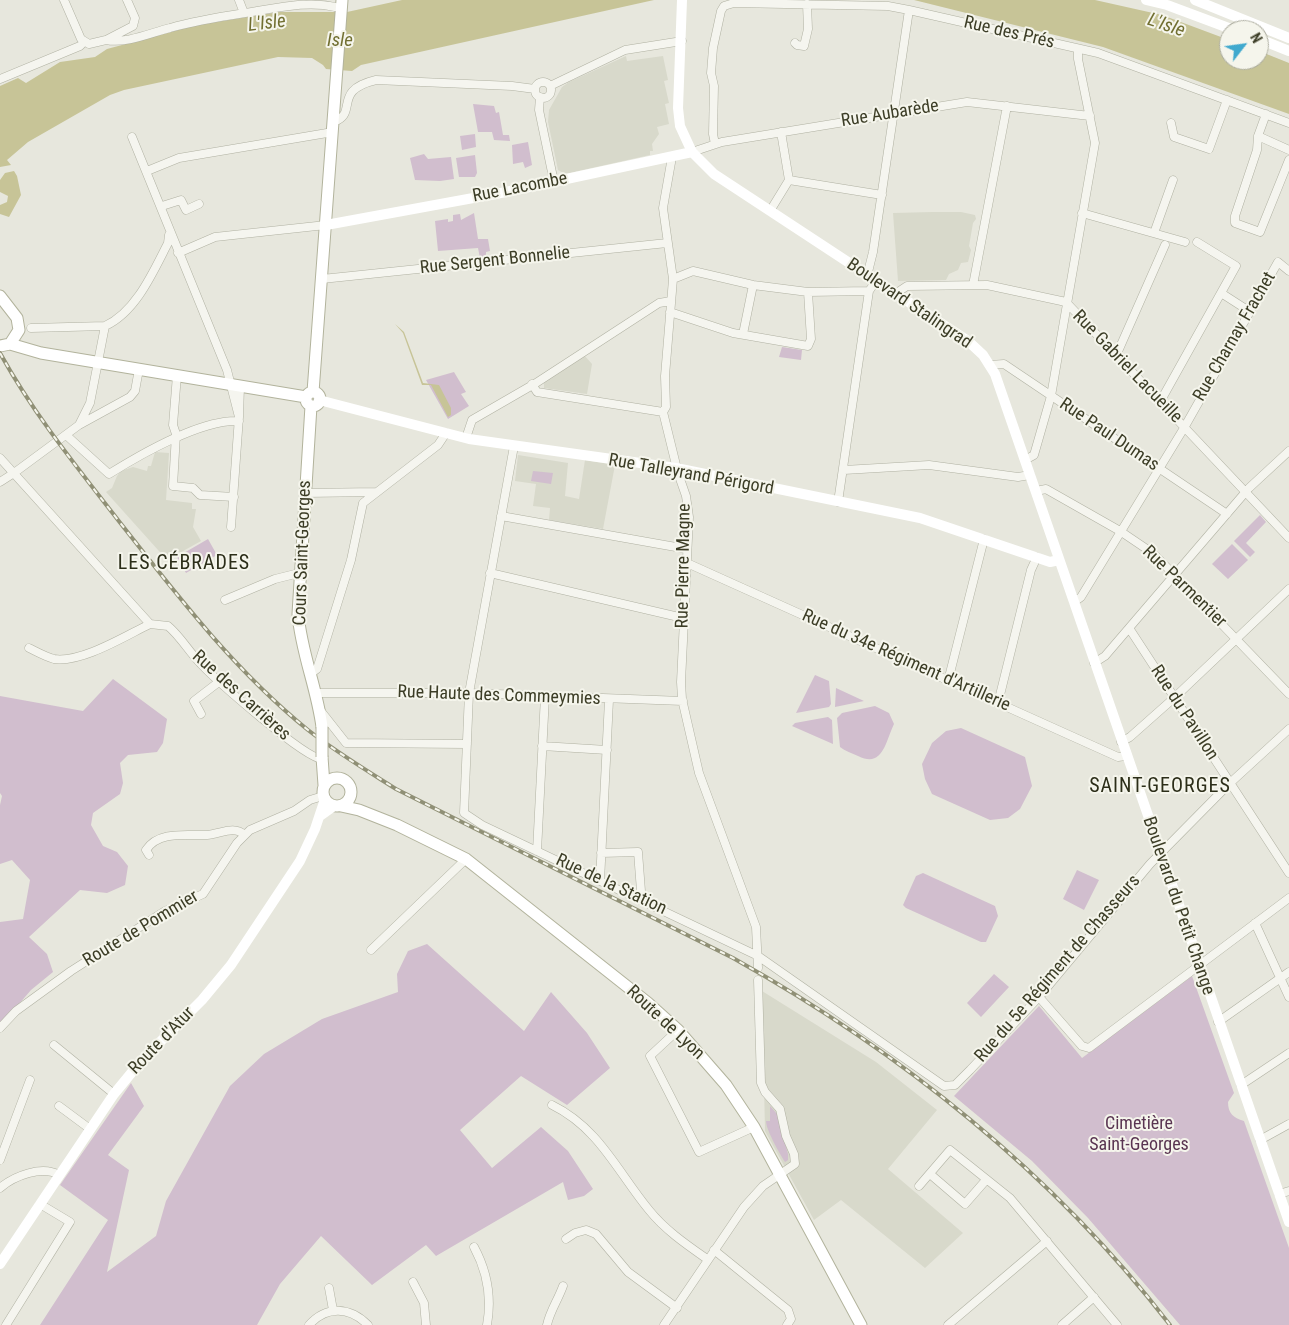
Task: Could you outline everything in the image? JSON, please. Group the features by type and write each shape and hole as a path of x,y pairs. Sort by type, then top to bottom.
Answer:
{"main road":[{"path":"1146,0 1167,5 1219,24"},
{"path":"1195,0 1289,38"},
{"path":"682,2 678,108 682,132 692,152"},
{"name":"Cours Saint-Georges","path":"330,798 322,758 322,726 319,708 299,630 299,573 337,81 338,4"},
{"path":"1269,43 1289,50"},
{"name":"Rue Lacombe","path":"326,225 554,182 692,152"},
{"name":"Boulevard Stalingrad","path":"692,152 703,164 770,211 968,341 990,365 1001,389 1040,503"},
{"path":"328,201 336,216 348,220"},
{"path":"1,295 25,329 28,343 42,352"},
{"path":"5,345 25,329"},
{"path":"5,345 313,399"},
{"name":"Rue Talleyrand Périgord","path":"313,399 466,438 676,468 920,518 1050,562 1060,560"},
{"name":"Boulevard du Petit Change","path":"1040,503 1218,1022 1260,1140 1284,1192 1289,1222"},
{"path":"322,758 328,770 337,778"},
{"path":"337,778 330,780 330,798 348,801 351,789"},
{"name":"Route de Lyon","path":"337,778 345,780 360,805 372,815"},
{"name":"Route de Lyon","path":"330,798 436,843 466,860 648,1003 678,1030 721,1079 754,1127 861,1325"},
{"name":"Route d'Atur","path":"0,1264 114,1094 142,1060 210,991 231,965 295,869 330,798"}],"street":[{"path":"64,0 84,42 89,44 106,40 121,41 196,21 244,14 297,3 338,4"},
{"path":"106,40 135,23 135,18 127,0"},
{"path":"239,0 244,14"},
{"name":"Rue des Prés","path":"715,144 713,134 714,86 711,73 713,48 721,11 724,6 734,3 892,6 1098,53 1289,123"},
{"path":"795,43 797,46 804,46 808,29 807,4"},
{"path":"838,502 909,10"},
{"path":"535,89 541,82 550,86 617,54 635,48 682,40"},
{"path":"0,79 80,46 84,42"},
{"path":"1025,460 1034,455 1051,396 1095,143 1078,59 1078,48"},
{"path":"334,120 344,116 350,92 354,88 361,83 376,80 522,86 535,89 540,97 539,110 554,182"},
{"path":"540,97 546,98 550,94 550,86"},
{"path":"1171,123 1174,138 1209,149 1227,100"},
{"name":"Rue Aubarède","path":"692,152 715,144 967,102 1090,116"},
{"path":"973,285 1007,106"},
{"path":"1266,114 1258,136 1257,150 1234,216 1235,223 1260,232 1289,160"},
{"path":"147,171 180,158 322,132 333,132"},
{"path":"770,211 789,180 782,132"},
{"path":"1258,136 1289,150"},
{"path":"132,137 162,206 169,233 235,385 239,419 232,528"},
{"name":"Rue Pierre Magne","path":"672,157 664,208 673,279 665,376 666,407 663,412 676,468 686,496 689,516 681,682 683,701 699,772 756,927 758,968"},
{"path":"789,180 882,195"},
{"path":"1154,233 1172,180"},
{"path":"162,206 182,200 186,210 199,204"},
{"path":"1082,214 1186,242"},
{"path":"178,253 215,237 326,225"},
{"path":"25,329 105,326 117,321 136,298 168,243 169,233"},
{"path":"1160,402 1236,266 1197,242"},
{"name":"Rue Sergent Bonnelie","path":"322,279 667,243"},
{"path":"1116,356 1165,245"},
{"name":"Rue Charnay Frachet","path":"1074,602 1081,597 1184,427 1278,262 1289,271"},
{"path":"673,279 693,270 753,285 808,292 869,290"},
{"path":"743,334 753,285"},
{"name":"Rue Gabriel Lacueille","path":"896,294 907,286 986,285 1066,303 1289,538"},
{"path":"670,312 743,334 808,346 811,339 808,292"},
{"path":"1221,293 1250,312"},
{"path":"466,438 472,420 659,304 671,301"},
{"path":"79,425 90,403 105,326"},
{"name":"Rue Paul Dumas","path":"990,365 1004,364 1227,514"},
{"path":"0,482 14,474 79,425 130,397 135,391 139,369"},
{"path":"177,375 173,424 176,439 173,486 193,488 200,495 234,497"},
{"path":"532,384 537,392 663,412"},
{"path":"66,435 109,474 151,448 217,421 239,419"},
{"path":"310,674 317,669 351,560 364,503 438,445 446,432"},
{"path":"319,708 346,743 466,744 469,693 514,446"},
{"path":"1094,663 1104,656 1129,628 1246,492 1289,451"},
{"path":"0,458 150,624 90,652 64,658 53,658 29,648"},
{"path":"844,470 929,465 1018,477 1030,475"},
{"name":"Rue Parmentier","path":"1036,491 1046,489 1144,546 1174,574 1289,694"},
{"path":"305,493 377,492"},
{"path":"501,516 687,549"},
{"path":"948,681 984,539"},
{"path":"998,703 1037,557"},
{"name":"Rue du 34e Régiment d'Artillerie","path":"687,564 1118,757 1126,756"},
{"path":"226,600 275,579 299,573"},
{"path":"490,573 684,618"},
{"path":"1121,742 1130,737 1174,698 1289,589"},
{"name":"Rue des Carrières","path":"150,624 168,626 201,664 220,681 295,744 314,757 322,758"},
{"name":"Rue du Pavillon","path":"1129,628 1289,874"},
{"path":"201,714 194,701 220,681"},
{"name":"Rue Haute des Commeymies","path":"315,693 469,693 609,700 683,701"},
{"path":"537,851 545,696"},
{"path":"600,880 609,700"},
{"name":"Rue du 5e Régiment de Chasseurs","path":"758,956 944,1086 951,1087 959,1081 1039,997 1160,854 1229,784 1289,729"},
{"name":"Rue de la Station","path":"466,744 464,814 482,825 638,897 758,956"},
{"path":"542,746 607,750"},
{"name":"Route de Pommier","path":"0,1028 16,1011 71,971 165,911 203,894 244,835 265,822 294,811 310,800 330,798"},
{"path":"149,855 146,850 150,846 180,833 205,835 236,830 244,835"},
{"path":"601,853 638,852 641,891 638,897"},
{"path":"371,950 466,860"},
{"path":"1039,997 1082,1046 1089,1048 1289,898"},
{"path":"1255,923 1289,997"},
{"path":"1218,1022 1289,972"},
{"path":"664,1325 677,1308 707,1259 756,1194 781,1174 794,1167 795,1160 786,1136 780,1109 762,1089 758,980"},
{"path":"678,1030 650,1056 699,1152 754,1127"},
{"path":"54,1045 114,1094"},
{"path":"1241,1085 1289,1053"},
{"path":"0,1160 30,1080"},
{"path":"552,1105 588,1129 600,1141 620,1172 660,1223 707,1259"},
{"path":"59,1106 90,1129"},
{"path":"1260,1140 1289,1124"},
{"path":"919,1186 950,1150 1010,1198 1117,1325"},
{"path":"1,1186 19,1177 39,1171 51,1170 58,1175"},
{"path":"930,1174 965,1204 986,1180"},
{"path":"6,1325 73,1224 40,1204"},
{"path":"566,1239 575,1233 586,1230 596,1234 628,1272 677,1308"},
{"path":"948,1325 1047,1241"},
{"path":"474,1247 487,1280 489,1301 488,1325"},
{"path":"714,1250 788,1310 791,1319 787,1325"},
{"path":"413,1282 424,1303 426,1325"},
{"path":"547,1325 549,1314 563,1286"},
{"path":"329,1288 334,1310"},
{"path":"1062,1325 1094,1298"},
{"path":"309,1325 320,1315 334,1310 354,1314 368,1325"}],"shaded area":[{"path":"626,56 627,61 663,56 668,80 664,81 669,103 665,104 669,124 657,127 659,134 652,144 653,151 650,151 650,155 565,174 558,170 548,122 549,110 562,87 569,82"},
{"path":"961,212 975,215 976,219 973,223 968,262 961,263 958,270 949,274 946,280 898,281 893,213"},
{"path":"584,355 592,364 587,394 544,388 544,381"},
{"path":"155,452 169,453 166,500 192,503 192,509 196,509 193,527 201,541 167,560 106,492 112,488 121,471 133,467 147,471 148,466 151,466"},
{"path":"518,455 568,463 565,496 579,499 585,460 615,465 603,529 549,520 550,508 533,506 536,484 515,481"},
{"path":"762,991 876,1062 937,1110 888,1169 963,1233 925,1268 841,1200 814,1220 765,1131"}],"green space":[{"path":"473,104 494,106 496,113 499,112 503,135 509,135 510,141 494,140 492,132 478,132"},
{"path":"475,134 476,147 462,150 460,136"},
{"path":"528,142 532,165 525,168 523,162 513,164 512,145"},
{"path":"424,154 428,159 451,157 454,179 440,181 415,180 410,158"},
{"path":"475,155 477,173 475,177 459,177 456,158"},
{"path":"474,213 478,239 488,239 490,251 486,252 486,258 480,258 478,248 438,251 435,221 448,219 448,222 453,221 453,215 460,214 461,220"},
{"path":"782,347 802,350 801,360 779,357"},
{"path":"454,372 466,392 461,394 469,406 448,419 426,380"},
{"path":"533,471 553,473 551,484 531,481"},
{"path":"1260,515 1266,522 1246,543 1255,552 1250,557 1234,541"},
{"path":"208,539 217,555 186,573 177,557"},
{"path":"1232,544 1248,560 1228,579 1212,564"},
{"path":"815,675 829,681 831,704 829,707 796,713"},
{"path":"113,679 167,719 163,743 157,752 128,755 120,763 123,783 120,794 93,813 91,825 103,846 117,852 128,866 125,885 107,893 80,890 29,937 47,954 53,972 31,990 0,1026 0,922 23,919 30,880 12,860 0,864 0,805 2,796 0,793 0,696 83,711"},
{"path":"836,688 864,701 835,707"},
{"path":"875,706 889,713 894,724 882,752 873,759 866,759 840,747 837,718 842,713"},
{"path":"828,717 832,720 833,744 792,726 795,723"},
{"path":"961,728 1025,757 1032,786 1020,809 1008,818 990,820 932,794 925,779 922,764 932,743 946,731"},
{"path":"1077,870 1099,880 1084,910 1063,899"},
{"path":"923,873 995,906 998,916 986,942 981,942 903,905 916,876"},
{"path":"427,944 524,1031 551,992 587,1033 610,1068 567,1105 521,1076 460,1130 492,1168 541,1127 568,1151 593,1189 584,1196 568,1200 563,1182 436,1256 426,1245 372,1285 321,1236 280,1284 257,1325 40,1325 108,1220 60,1185 131,1083 144,1106 108,1155 129,1170 107,1272 156,1236 166,1201 230,1086 264,1054 322,1019 398,992 397,974 408,951"},
{"path":"994,974 1009,987 981,1017 967,1003"},
{"name":"Cimetière Saint-Georges","path":"1192,976 1234,1093 1228,1102 1230,1112 1234,1117 1244,1121 1289,1248 1289,1325 1180,1325 1088,1218 1032,1161 954,1096 1039,1006 1082,1058"},
{"path":"770,1106 777,1114 788,1154 788,1160 785,1162 768,1130 766,1121 770,1121"}],"water":[{"name":"Isle","path":"402,0 654,0 361,65 352,71 326,69 312,58 278,57 124,90 110,95 28,142 7,160 11,165 0,167 0,86 18,78 26,83 60,62 95,57 107,49 197,25 279,12 347,12"},
{"name":"L'Isle","path":"914,0 1095,0 1162,15 1219,36 1219,70 1269,70 1269,55 1289,63 1289,114 1103,47"},
{"path":"14,171 21,195 9,217 0,214 0,205 7,202 8,196 0,192 0,180 5,173"},
{"path":"395,324 404,332 423,383 439,385 451,408 451,415 448,417 431,385 422,385 403,333"}],"railway":[{"path":"0,353 26,397 56,439 184,603 255,682 308,730 396,789 733,958 795,994 855,1033 970,1119 1024,1167 1076,1217 1124,1269 1170,1325"}],"district":[{"name":"LES CÉBRADES","path":"184,564"},
{"name":"SAINT-GEORGES","path":"1160,787"}]}
